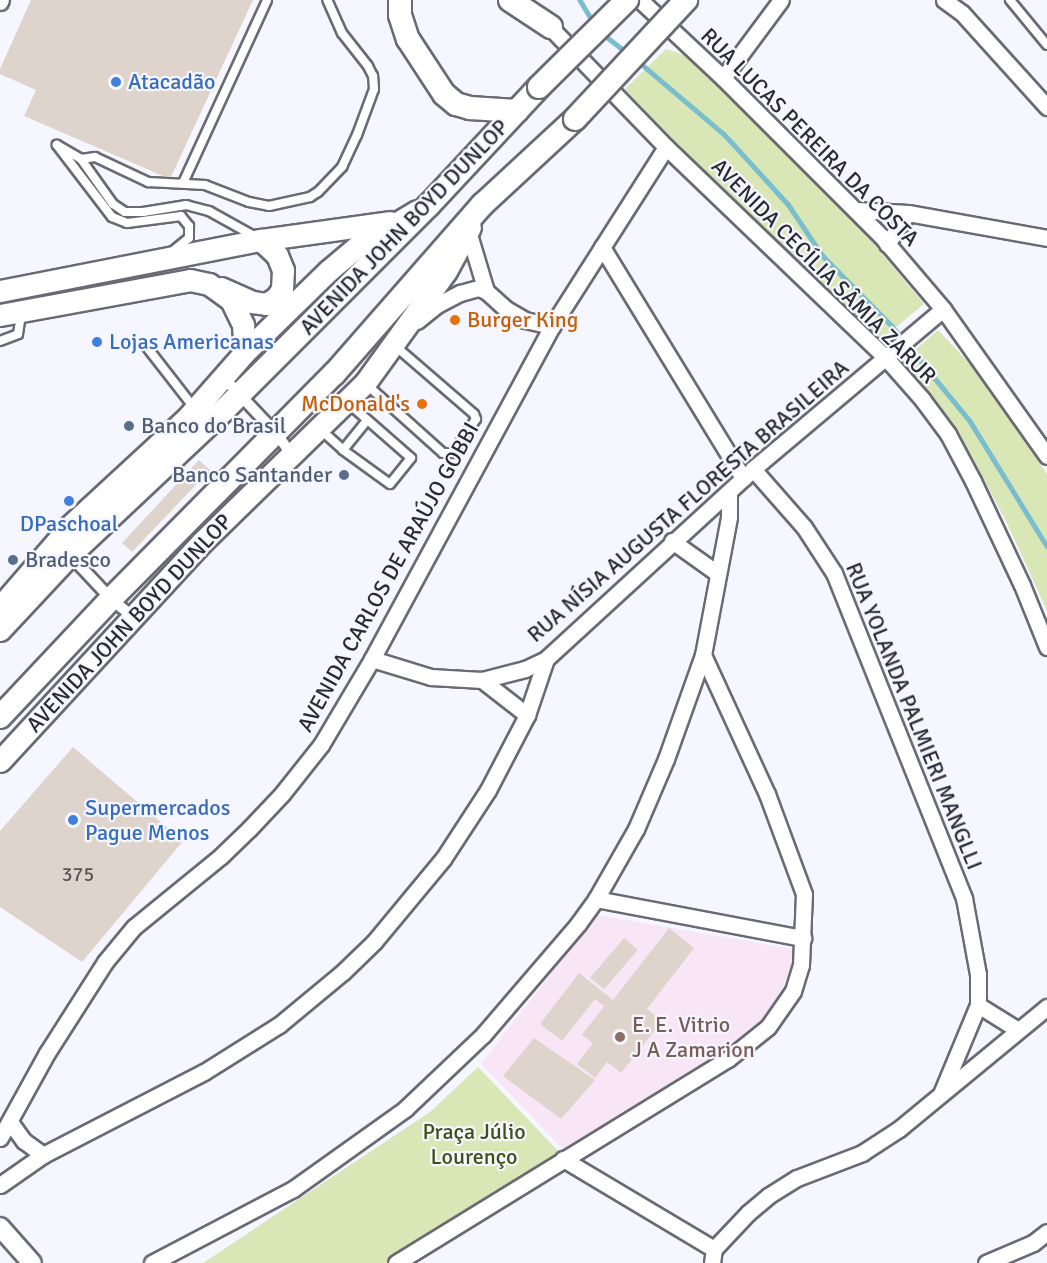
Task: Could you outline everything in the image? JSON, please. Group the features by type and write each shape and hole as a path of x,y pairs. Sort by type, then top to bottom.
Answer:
{"main road":[{"path":"400,0 400,15 408,39 444,94 456,104 470,108 517,111"},
{"path":"510,0 551,27"},
{"name":"AVENIDA JOHN BOYD DUNLOP","path":"0,630 63,549 239,394 429,205 539,87 627,0"},
{"name":"AVENIDA JOHN BOYD DUNLOP","path":"0,717 111,599 334,374 482,205 575,119 686,0"},
{"path":"0,607 63,549 195,409 245,352 328,271 357,248 429,205"},
{"name":"AVENIDA JOHN BOYD DUNLOP","path":"0,761 202,542 320,429 345,400 364,383 446,271 482,205"},
{"path":"0,291 261,240 400,221"},
{"path":"0,315 174,281 190,280 236,293 252,302 266,304 276,298 282,289 283,270 277,255 261,240"},
{"path":"216,289 231,300 243,325 245,352"}],"street":[{"name":"AVENIDA CECÍLIA SÂMIA ZARUR","path":"523,0 666,147 891,354 953,444 974,481 1022,585 1047,647"},
{"name":"RUA LUCAS PEREIRA DA COSTA","path":"640,0 723,78 856,210 887,244 943,309 1047,456"},
{"path":"723,78 781,0"},
{"path":"944,0 962,13 1047,107"},
{"name":"AVENIDA CARLOS DE ARAÚJO GOBBI","path":"0,1138 47,1053 105,962 134,927 221,856 282,794 321,745 372,659 552,326 666,147"},
{"path":"856,210 908,213 1047,237"},
{"path":"887,244 908,213"},
{"path":"468,231 486,291"},
{"name":"RUA YOLANDA PALMIERI MANGLLI","path":"602,247 748,474 804,527 834,573 963,898 978,974 978,1005 942,1094"},
{"path":"398,339 437,304 479,288 486,291 506,309 525,320 552,326"},
{"name":"RUA NÍSIA AUGUSTA FLORESTA BRASILEIRA","path":"372,659 431,677 482,680 518,671 546,659 672,541 943,309"},
{"path":"223,377 276,432 292,455"},
{"path":"161,1261 293,1189 405,1109 492,1027 548,962 596,899 636,829 653,790 703,655 729,517 729,492"},
{"path":"672,541 717,573"},
{"path":"63,549 111,599 132,616"},
{"path":"396,1263 728,1059 768,1027 794,991 801,965 804,894 767,794 703,655"},
{"path":"0,1185 43,1155 222,1061 279,1025 343,972 374,942 443,859 488,790 526,716 546,659"},
{"path":"482,680 526,716"},
{"path":"596,899 803,938"},
{"path":"978,1005 1018,1030"},
{"path":"563,1160 713,1256 731,1229 768,1196 797,1178 862,1153 899,1129 1047,1007"},
{"path":"10,1122 24,1142 43,1155"},
{"path":"0,1227 32,1263"},
{"path":"986,1263 1033,1243 1047,1232"}],"lane":[{"path":"183,183 267,0"},
{"path":"81,159 95,157 148,182 205,185 249,202 269,206 310,197 318,192 342,166 357,135 374,89 373,76 342,33 327,0"},
{"path":"1010,0 1047,45"},
{"path":"157,261 189,238 189,226 180,216 127,223 112,217 57,145 81,159 113,204 125,212 143,213 186,205 209,211 261,240"},
{"path":"0,341 18,334 21,311"},
{"path":"364,383 443,453 453,453 476,419 474,414 398,339"},
{"path":"146,346 195,409"},
{"path":"320,429 343,450 386,482 393,482 411,458 345,400"},
{"path":"343,450 367,420"}],"shaded area":[{"name":"E. E. Vitrio J A Zamarion","path":"596,915 794,949 793,968 764,1018 715,1056 563,1149 481,1064"}],"green space":[{"path":"666,49 684,55 723,90 858,225 924,304 879,341 682,149 625,89"},
{"path":"938,330 980,375 1047,474 1047,611 1007,523 958,431 900,363"},
{"name":"Praça Júlio Lourenço","path":"478,1067 560,1153 398,1251 386,1263 203,1263 430,1112"}],"building":[{"name":"Atacadão","path":"31,0 253,0 170,179 24,116 36,90 0,74 0,69"},
{"path":"199,460 210,470 132,552 122,543"},
{"path":"73,747 183,841 82,962 0,907 0,831"},
{"path":"669,928 694,948 647,1009 662,1021 621,1073 607,1062 595,1078 577,1064 593,1043 582,1035 604,1006 595,999 562,1041 540,1024 579,973 613,1000"},
{"path":"624,938 638,950 604,989 590,978"},
{"path":"534,1038 595,1080 561,1119 503,1076"}],"waterway":[{"path":"580,0 594,23"},
{"path":"603,34 627,53"},
{"path":"639,62 724,134 788,204 823,256 892,326 970,421 1047,546"}],"place":[{"name":"Atacadão","path":"116,82"},
{"name":"Burger King","path":"455,320"},
{"name":"Lojas Americanas","path":"97,342"},
{"name":"McDonald's","path":"422,404"},
{"name":"Banco do Brasil","path":"129,426"},
{"name":"Banco Santander","path":"344,475"},
{"name":"DPaschoal","path":"69,501"},
{"name":"Bradesco","path":"13,560"},
{"name":"Supermercados Pague Menos","path":"73,820"},
{"name":"E. E. Vitrio J A Zamarion","path":"620,1037"}]}
